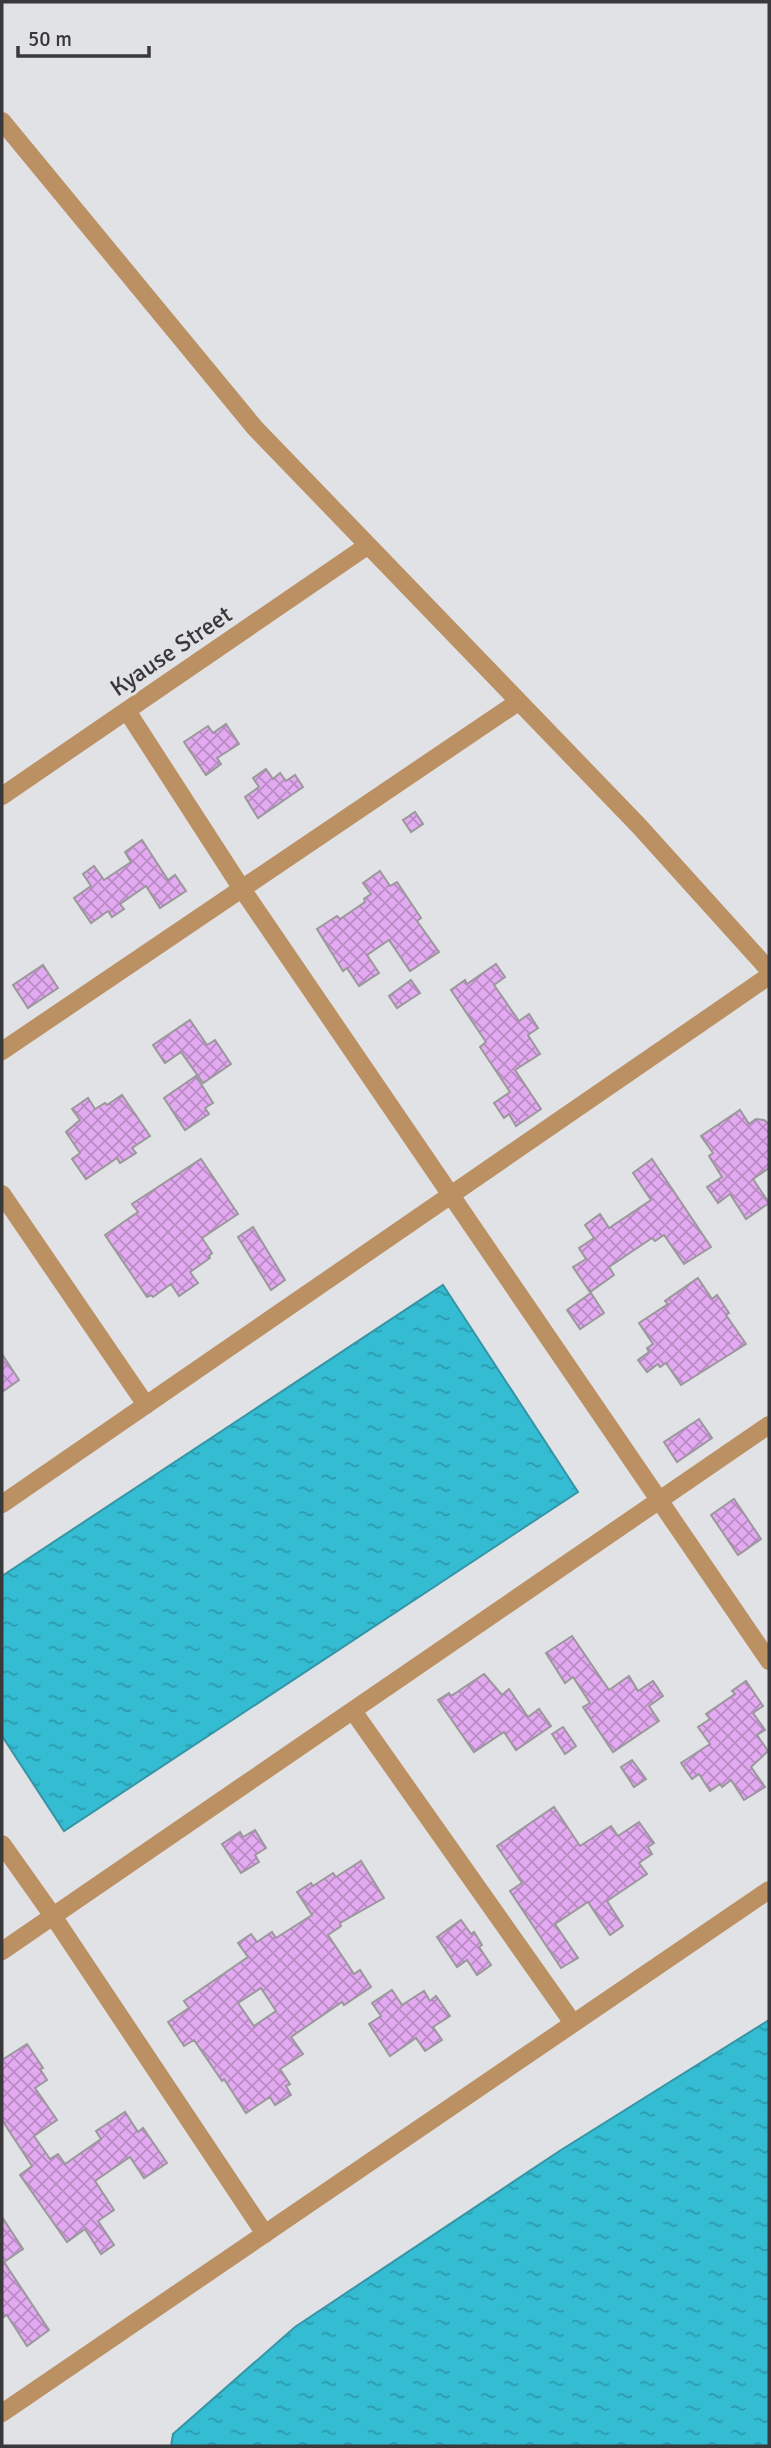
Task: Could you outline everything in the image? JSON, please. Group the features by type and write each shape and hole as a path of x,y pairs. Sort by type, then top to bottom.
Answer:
{"street":[{"path":"2,121 254,428 639,827 769,970"},
{"name":"Kyause Street","path":"2,796 367,546"},
{"path":"2,1051 518,702"},
{"path":"127,711 242,889 661,1499 769,1661"},
{"path":"2,1504 769,976"},
{"path":"2,1194 146,1405"},
{"path":"2,1951 769,1425"},
{"path":"353,1711 573,2023"},
{"path":"2,1844 265,2234"},
{"path":"2,2413 769,1890"}],"water":[{"path":"443,1285 578,1492 64,1831 2,1736 2,1576"},
{"path":"769,2020 769,2446 171,2446 173,2434 295,2327 561,2150"}],"building":[{"path":"226,724 239,744 217,758 221,764 206,775 184,742 208,726 213,733"},
{"path":"266,769 273,779 280,773 286,781 295,775 303,787 258,818 245,797 259,787 253,778"},
{"path":"415,812 423,824 411,832 403,820"},
{"path":"142,840 168,880 175,875 186,891 160,908 146,886 120,904 124,909 112,917 108,911 91,923 74,898 91,886 83,874 94,866 104,880 131,862 125,852"},
{"path":"380,871 390,886 397,882 421,918 417,921 439,952 410,971 389,940 367,955 379,973 359,986 347,968 343,971 317,929 337,916 340,919 365,902 364,899 371,894 363,883"},
{"path":"496,964 505,977 494,985 519,1021 529,1014 538,1028 528,1035 540,1054 515,1070 541,1109 516,1126 509,1114 504,1118 494,1103 510,1092 480,1047 486,1042 451,990 465,980 467,984"},
{"path":"43,965 58,988 28,1008 13,985"},
{"path":"411,980 420,993 397,1008 389,996"},
{"path":"190,1020 207,1045 215,1040 231,1064 203,1083 181,1052 165,1063 153,1045"},
{"path":"196,1076 213,1103 205,1108 209,1114 185,1130 164,1098"},
{"path":"122,1095 150,1136 132,1148 136,1153 120,1163 117,1158 86,1179 72,1159 80,1153 66,1132 80,1120 72,1109 88,1098 95,1109"},
{"path":"740,1110 749,1124 756,1119 769,1124 769,1168 753,1179 769,1203 746,1219 730,1194 718,1203 707,1187 722,1177 709,1156 713,1153 701,1136"},
{"path":"201,1159 238,1214 202,1238 212,1253 210,1258 190,1272 198,1283 179,1296 171,1284 153,1297 147,1297 105,1235 138,1212 132,1204"},
{"path":"652,1159 711,1247 684,1264 664,1235 655,1241 652,1238 609,1267 614,1275 590,1292 573,1267 586,1259 579,1248 594,1238 585,1225 600,1214 609,1228 651,1200 633,1173"},
{"path":"253,1227 285,1280 271,1290 238,1237"},
{"path":"698,1278 712,1299 717,1295 729,1313 726,1315 746,1344 681,1385 666,1363 660,1367 658,1364 647,1372 638,1360 649,1352 647,1348 653,1344 639,1323 668,1304 665,1301"},
{"path":"591,1293 604,1313 580,1329 567,1310"},
{"path":"2,1354 19,1380 2,1392"},
{"path":"699,1419 712,1438 677,1462 664,1442"},
{"path":"734,1499 761,1539 738,1555 711,1515"},
{"path":"572,1636 609,1690 629,1676 638,1691 653,1681 663,1696 649,1706 659,1721 613,1752 583,1707 590,1703 573,1677 565,1683 546,1653"},
{"path":"484,1674 502,1695 509,1689 528,1717 539,1709 551,1726 516,1750 504,1732 474,1752 438,1700 449,1693 451,1696"},
{"path":"746,1681 763,1706 753,1713 765,1730 757,1735 768,1751 751,1767 765,1787 744,1800 731,1780 710,1791 699,1774 692,1779 681,1763 710,1744 698,1727 710,1719 706,1714 735,1694 732,1691"},
{"path":"563,1727 576,1746 565,1754 552,1734"},
{"path":"632,1760 646,1779 634,1787 621,1767"},
{"path":"554,1807 580,1846 611,1826 618,1836 639,1822 654,1843 648,1847 652,1854 639,1863 647,1874 607,1901 623,1926 610,1935 588,1902 555,1924 578,1958 561,1968 510,1891 522,1883 497,1846"},
{"path":"255,1830 266,1848 255,1855 259,1862 241,1873 222,1844 240,1832 243,1837"},
{"path":"361,1861 384,1898 340,1923 341,1926 328,1935 354,1974 360,1970 371,1987 344,2005 342,2002 291,2037 303,2054 280,2069 290,2084 286,2086 291,2095 275,2105 270,2097 246,2113 194,2040 184,2046 168,2022 189,2008 184,2001 248,1957 238,1943 251,1934 257,1942 272,1932 276,1938 312,1915 297,1892 311,1883 313,1886 333,1873 336,1877","holes":["261,1988 276,2011 254,2026 238,2003"]},
{"path":"461,1920 471,1934 474,1932 482,1945 479,1947 491,1965 477,1975 467,1960 457,1967 437,1937"},
{"path":"392,1990 402,2005 424,1991 430,2001 436,1996 450,2016 433,2027 442,2040 425,2051 416,2038 390,2056 369,2024 381,2016 372,2003"},
{"path":"27,2044 43,2068 40,2069 47,2080 35,2088 57,2120 34,2136 50,2159 58,2154 65,2164 101,2139 96,2131 125,2112 138,2132 143,2128 167,2163 144,2178 130,2157 95,2181 114,2210 98,2221 114,2245 101,2254 85,2229 67,2242 20,2175 32,2166 2,2120 2,2060"},
{"path":"2,2217 23,2249 4,2262 49,2330 27,2346 7,2315 2,2318"}]}
